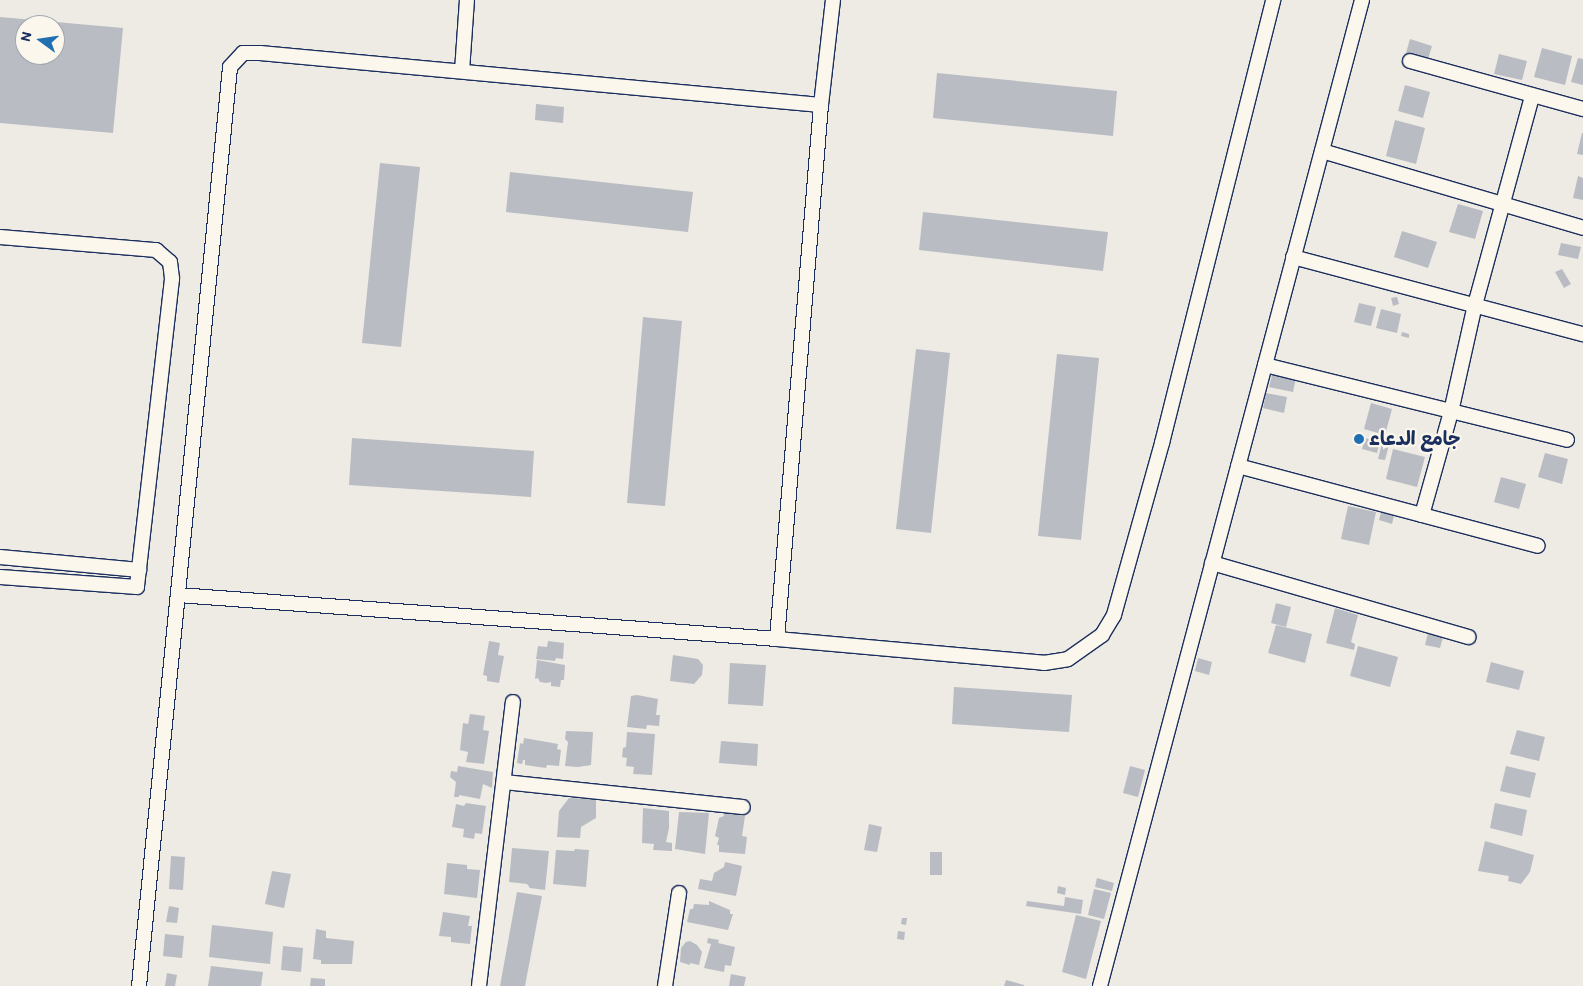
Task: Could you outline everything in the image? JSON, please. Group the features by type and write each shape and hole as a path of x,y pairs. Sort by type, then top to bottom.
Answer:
{"street":[{"path":"462,71 467,0"},
{"path":"777,639 821,105 833,0"},
{"path":"178,595 777,639 1044,663 1068,659 1102,635 1114,615 1162,443 1272,0"},
{"path":"1100,986 1362,0"},
{"path":"139,986 230,67 243,54 260,53 821,105"},
{"path":"1410,61 1583,109"},
{"path":"1422,515 1451,412 1475,305 1532,96"},
{"path":"1322,151 1583,228"},
{"path":"0,237 156,250 170,262 172,279 137,587 0,577"},
{"path":"1293,257 1583,334"},
{"path":"1265,365 1567,440"},
{"path":"1238,466 1538,546"},
{"path":"0,557 139,570"},
{"path":"1212,563 1469,638"},
{"path":"479,986 513,702"},
{"path":"504,782 743,807"},
{"path":"665,986 679,893"}],"building":[{"path":"0,17 15,18 15,65 65,65 65,23 123,28 113,133 0,123"},
{"path":"1410,39 1432,46 1428,59 1406,53"},
{"path":"1542,48 1572,56 1565,85 1534,77"},
{"path":"1499,54 1527,61 1522,80 1494,74"},
{"path":"1578,58 1583,59 1583,85 1571,82"},
{"path":"937,73 1117,91 1113,136 933,118"},
{"path":"1405,85 1430,92 1423,118 1398,111"},
{"path":"536,104 564,107 563,123 535,120"},
{"path":"1395,120 1425,128 1416,164 1386,156"},
{"path":"1583,133 1583,155 1577,154"},
{"path":"380,163 420,167 401,347 362,343"},
{"path":"510,172 693,192 688,232 506,212"},
{"path":"1578,176 1583,178 1583,200 1573,198"},
{"path":"1458,204 1483,211 1475,239 1449,232"},
{"path":"923,212 1108,232 1103,271 919,250"},
{"path":"1402,231 1437,242 1428,268 1394,257"},
{"path":"1561,243 1581,247 1578,259 1558,255"},
{"path":"1562,269 1571,284 1564,288 1555,272"},
{"path":"1397,297 1399,304 1393,306 1391,298"},
{"path":"1359,303 1376,307 1371,326 1354,322"},
{"path":"1381,309 1401,314 1397,333 1376,328"},
{"path":"643,317 682,321 665,506 627,503"},
{"path":"1402,332 1409,334 1409,338 1401,336"},
{"path":"916,349 950,353 931,533 896,529"},
{"path":"1057,354 1099,358 1081,540 1038,536"},
{"path":"1275,363 1298,368 1293,392 1269,387"},
{"path":"1266,393 1287,397 1284,413 1263,408"},
{"path":"1371,403 1392,409 1385,435 1364,429"},
{"path":"352,438 534,451 531,497 349,485"},
{"path":"1365,438 1380,442 1377,453 1362,449"},
{"path":"1382,443 1389,445 1385,460 1378,459"},
{"path":"1393,449 1425,457 1417,487 1386,479"},
{"path":"1545,453 1568,459 1562,484 1538,477"},
{"path":"1501,477 1526,484 1519,509 1494,502"},
{"path":"1348,506 1376,512 1369,545 1341,539"},
{"path":"1382,509 1395,512 1392,524 1379,520"},
{"path":"1276,603 1291,607 1286,627 1271,623"},
{"path":"1335,608 1358,615 1351,642 1355,644 1354,650 1326,643"},
{"path":"1276,625 1312,634 1305,663 1268,653"},
{"path":"1428,633 1443,637 1440,648 1425,645"},
{"path":"489,641 500,643 498,655 504,656 499,683 487,681 487,676 483,675"},
{"path":"548,641 564,643 563,659 556,658 555,661 536,659 538,646 547,647"},
{"path":"1358,646 1398,657 1390,687 1350,676"},
{"path":"673,655 698,659 703,665 702,675 694,684 670,681"},
{"path":"1198,658 1212,662 1209,675 1195,671"},
{"path":"537,660 565,665 564,680 561,680 560,687 551,686 551,682 540,682 538,678 535,679"},
{"path":"1491,662 1524,671 1519,690 1486,682"},
{"path":"730,663 766,665 763,706 728,704"},
{"path":"954,687 1072,695 1069,732 952,724"},
{"path":"637,695 658,699 656,715 660,715 659,726 647,725 646,729 627,727 631,696"},
{"path":"470,714 485,716 483,730 489,731 484,764 466,762 468,752 460,750 463,723 468,724"},
{"path":"1517,730 1545,737 1539,761 1510,754"},
{"path":"566,731 593,732 591,765 565,766 568,742 565,739"},
{"path":"627,732 655,734 652,775 633,774 634,767 626,766 627,758 622,757 623,748 626,747"},
{"path":"524,738 558,744 557,749 561,750 559,766 547,765 546,768 525,765 525,760 523,760 522,764 517,763 520,743 523,744"},
{"path":"721,741 758,744 757,766 719,763"},
{"path":"458,766 493,772 492,788 483,784 480,799 459,795 459,797 454,797 456,782 450,777 451,771 457,772"},
{"path":"1130,766 1145,770 1138,797 1123,793"},
{"path":"1506,766 1536,773 1530,798 1500,791"},
{"path":"569,798 596,799 596,818 581,827 580,838 557,837 559,811"},
{"path":"466,803 486,806 482,834 475,833 474,839 463,837 464,829 452,827 456,804 464,806"},
{"path":"1495,803 1527,810 1522,836 1490,828"},
{"path":"643,808 669,811 669,828 666,842 672,843 672,851 653,850 654,844 642,843"},
{"path":"723,811 745,816 742,836 747,837 745,854 719,852 719,845 717,845 719,838 715,836 719,818 724,816"},
{"path":"679,812 709,813 705,854 675,849"},
{"path":"869,824 882,827 877,852 864,850"},
{"path":"1485,841 1534,855 1530,872 1521,884 1508,881 1509,876 1478,871"},
{"path":"512,848 549,851 545,890 530,888 527,884 509,882"},
{"path":"575,849 589,850 586,887 553,884 556,850 574,851"},
{"path":"930,852 942,852 942,875 930,875"},
{"path":"171,856 185,857 183,890 169,889"},
{"path":"725,862 742,866 736,896 698,889 700,879 712,881 714,873 724,867"},
{"path":"447,863 467,865 467,869 480,870 477,898 444,894"},
{"path":"272,871 291,874 284,908 265,904"},
{"path":"1097,878 1114,883 1112,891 1095,887"},
{"path":"1058,886 1066,888 1065,895 1057,893"},
{"path":"1094,889 1111,893 1104,919 1088,915"},
{"path":"517,892 542,896 525,986 500,986"},
{"path":"1065,897 1083,900 1081,914 1026,906 1027,901 1064,906"},
{"path":"709,901 730,910 730,914 733,914 728,930 687,922 690,909 693,909 694,904 709,905"},
{"path":"169,906 179,908 177,923 166,922"},
{"path":"443,912 470,916 468,926 472,926 470,944 451,942 451,937 439,936"},
{"path":"1076,915 1101,921 1086,979 1062,972"},
{"path":"902,918 907,918 906,925 901,924"},
{"path":"212,925 273,932 270,964 209,957"},
{"path":"316,929 326,931 326,938 354,941 352,964 321,964 321,960 313,959"},
{"path":"898,931 905,932 904,940 897,939"},
{"path":"165,934 184,936 182,958 163,956"},
{"path":"708,938 719,940 718,943 735,947 731,966 725,965 724,972 704,968 711,944 707,943"},
{"path":"690,941 697,945 702,952 699,965 680,962 681,948 686,942"},
{"path":"283,946 303,948 301,972 281,970"},
{"path":"211,966 263,972 261,986 208,986"},
{"path":"167,973 177,975 175,986 165,986"},
{"path":"731,974 746,977 744,986 729,986"},
{"path":"311,978 325,979 325,986 310,986"},
{"path":"1006,980 1024,985 1024,986 1004,986"}],"place":[{"name":"جامع الدعاء","path":"1359,439"}]}
